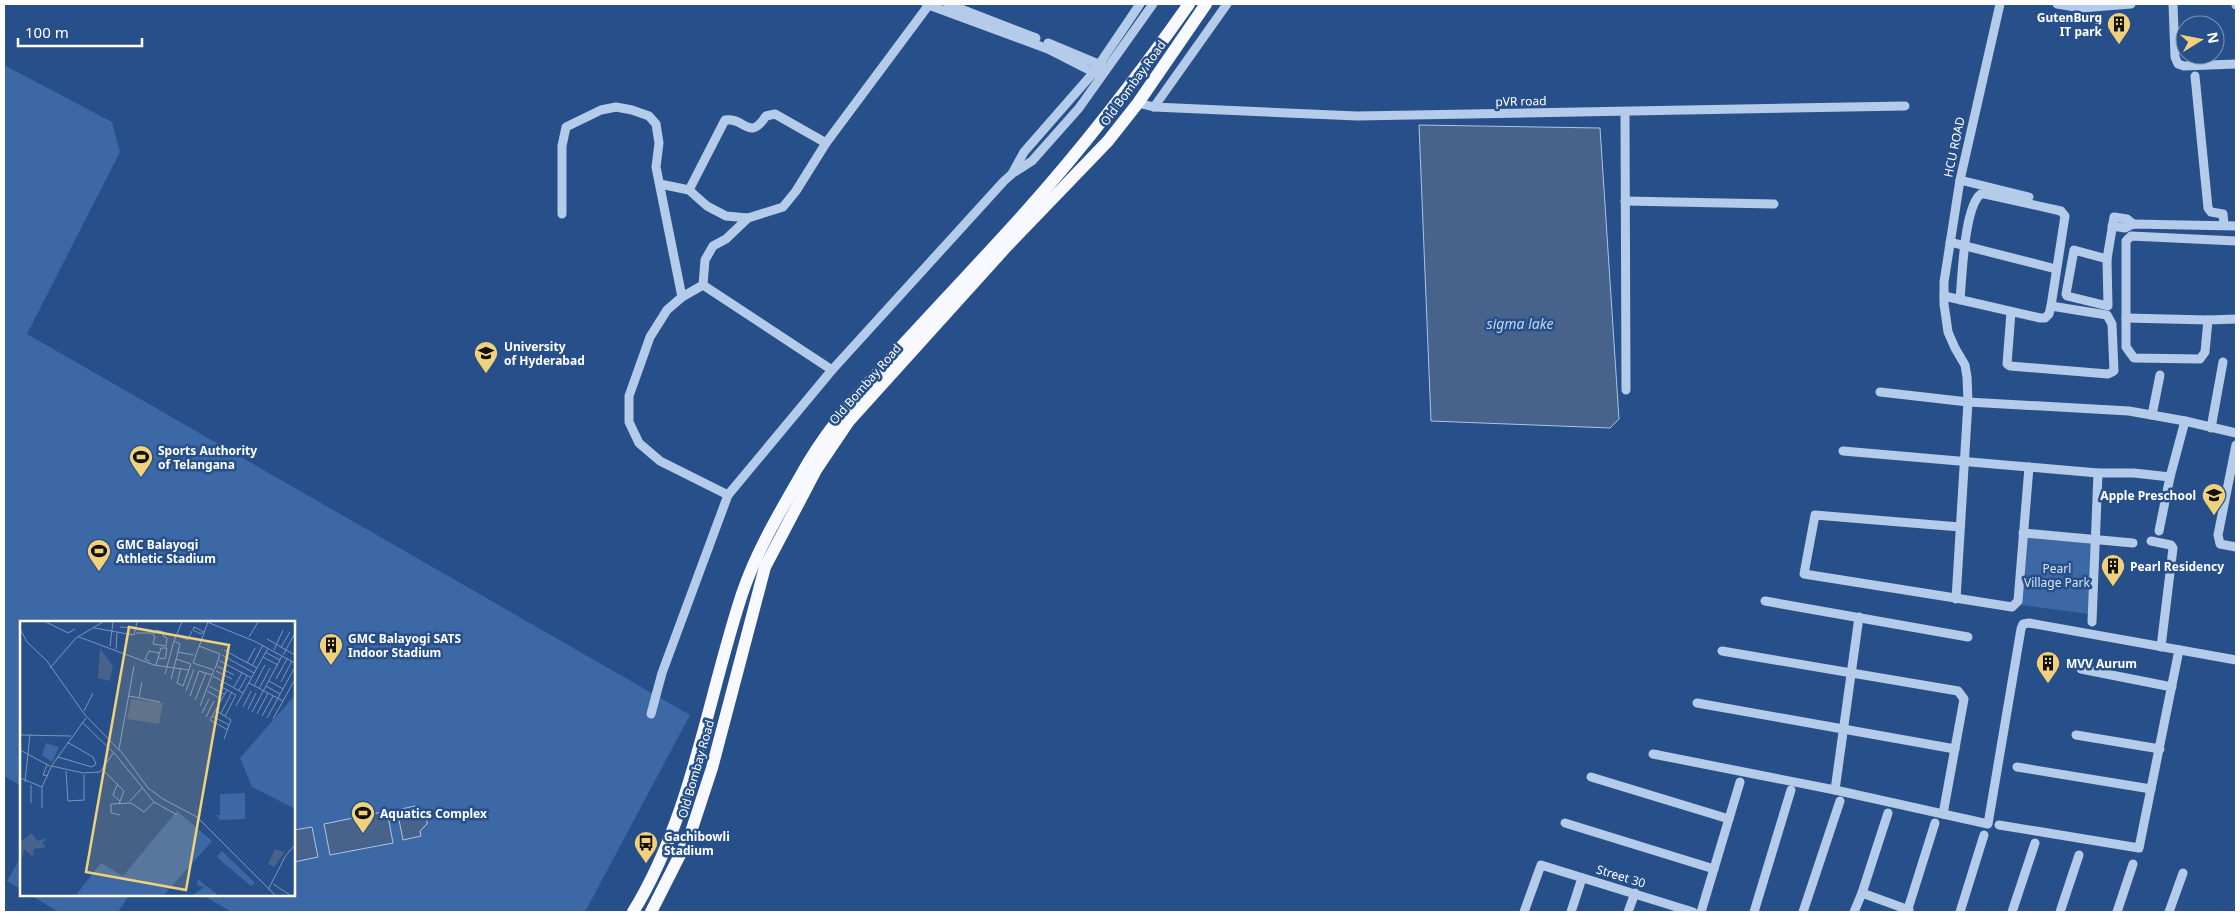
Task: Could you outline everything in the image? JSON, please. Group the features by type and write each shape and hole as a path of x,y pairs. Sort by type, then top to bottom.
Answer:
{"main road":[{"name":"Old Bombay Road","path":"633,912 648,888 672,834 742,593 773,526 807,464 842,414 992,245 1027,210 1095,130 1130,86 1189,4"},
{"name":"Old Bombay Road","path":"651,912 688,840 712,768 766,567 816,470 849,421 1007,246 1108,141 1138,103 1206,4"}],"street":[{"path":"948,4 1096,68 1102,78"},
{"path":"651,714 662,673 728,495 832,370 922,269 1013,172 1024,152 1096,68 1140,4"},
{"path":"1013,172 1032,161 1078,108 1102,78 1153,4"},
{"path":"1154,107 1227,4"},
{"name":"HCU ROAD","path":"1956,599 1968,402 1965,365 1948,332 1944,296 1960,180 2000,4"},
{"path":"2057,4 2081,8 2131,4"},
{"path":"2173,4 2175,57 2178,64 2184,66 2236,64"},
{"path":"660,184 689,190 707,206 726,216 748,218 783,208 826,143 927,5 1096,68 1108,69"},
{"path":"2195,76 2208,208 2211,212 2223,214 2224,225"},
{"name":"pVR road","path":"1138,103 1154,107 1357,116 1905,106"},
{"path":"562,214 563,132 566,127 601,110 616,107 649,116 656,124 659,143 656,167 682,297"},
{"path":"1625,112 1626,390"},
{"path":"689,190 725,120 733,120 754,129 760,125 766,116 775,114 826,143"},
{"path":"1960,180 2029,197"},
{"path":"1944,296 1960,300 2011,312 2046,318 2051,306 2056,268 2066,221 2061,211 1981,194 1974,201 1964,246 1960,300"},
{"path":"1626,201 1774,204"},
{"path":"703,285 705,260 713,246 726,239 748,218"},
{"path":"2107,259 2074,250 2067,296 2108,306 2107,259 2113,222 2127,219 2133,224 2236,226"},
{"path":"2185,224 2186,240"},
{"path":"2200,225 2200,240"},
{"path":"2208,320 2205,352 2200,358 2134,358 2126,347 2126,242 2131,236 2236,241"},
{"path":"1950,242 2056,268"},
{"path":"703,285 832,370"},
{"path":"703,285 682,297 668,310 650,337 629,396 629,422 639,443 660,461 728,495"},
{"path":"2011,312 2006,364 2010,366 2112,373 2110,319 2107,316 2051,306"},
{"path":"2126,318 2236,319"},
{"path":"2211,428 2223,362"},
{"path":"2152,416 2160,376"},
{"path":"1880,392 1968,402 2121,411 2185,421 2236,433"},
{"path":"2159,531 2170,477 2185,421"},
{"path":"2236,445 2232,496 2218,541 2220,544 2236,547"},
{"path":"1843,451 2098,473 2134,473 2170,477"},
{"path":"1960,527 1815,514 1804,574 2012,607 2018,601 2029,467"},
{"path":"2092,622 2098,473"},
{"path":"2023,533 2132,543"},
{"path":"2151,541 2171,545 2173,548 2161,647"},
{"path":"1765,601 1968,638"},
{"path":"1835,790 1845,730 1859,617"},
{"path":"1653,754 1835,790 1988,824 2006,730 2021,628 2024,624 2029,623 2236,660"},
{"path":"1999,825 2139,848 2179,650"},
{"path":"1722,651 1958,691 1964,700 1943,814"},
{"path":"2081,669 2172,687"},
{"path":"1697,703 1955,749"},
{"path":"2076,735 2160,749"},
{"path":"2017,767 2151,789"},
{"path":"1591,777 1730,819"},
{"path":"1700,912 1740,782"},
{"path":"1754,912 1791,790"},
{"path":"1802,912 1840,801"},
{"path":"1854,912 1888,814"},
{"path":"1565,823 1714,869"},
{"path":"1862,893 1908,911 1935,823"},
{"path":"1960,912 1984,835"},
{"path":"2012,912 2035,843"},
{"path":"2060,912 2079,856"},
{"path":"2117,912 2133,864"},
{"name":"Street 30","path":"1524,912 1541,865 1693,912"},
{"path":"2168,912 2183,873"},
{"path":"1571,912 1582,878"},
{"path":"1628,912 1635,893"}],"green space":[{"name":"Sports Authority of Telangana","path":"4,65 112,122 120,152 27,334 690,715 585,912 232,912 204,896 295,896 295,621 20,621 20,785 4,776"},
{"name":"Pearl Village Park","path":"2027,538 2093,544 2088,614 2021,605"},
{"path":"20,859 20,888 7,881"},
{"path":"32,896 128,896 118,912 59,912"}],"water":[{"name":"sigma lake","path":"1419,125 1600,128 1619,419 1610,428 1431,421"},
{"path":"415,806 416,812 421,812 427,818 427,824 420,831 421,836 403,840 397,810"},
{"path":"387,811 393,843 330,855 324,824"},
{"path":"312,827 318,857 295,862 295,830"}],"place":[{"name":"GutenBurg IT park","path":"2119,45"},
{"name":"University of Hyderabad","path":"486,374"},
{"name":"Sports Authority of Telangana","path":"141,478"},
{"name":"Apple Preschool","path":"2214,516"},
{"name":"GMC Balayogi Athletic Stadium","path":"99,572"},
{"name":"Pearl Residency","path":"2113,587"},
{"name":"GMC Balayogi SATS Indoor Stadium","path":"331,666"},
{"name":"MVV Aurum","path":"2048,684"},
{"name":"Aquatics Complex","path":"363,834"},
{"name":"Gachibowli Stadium","path":"646,864"}]}
